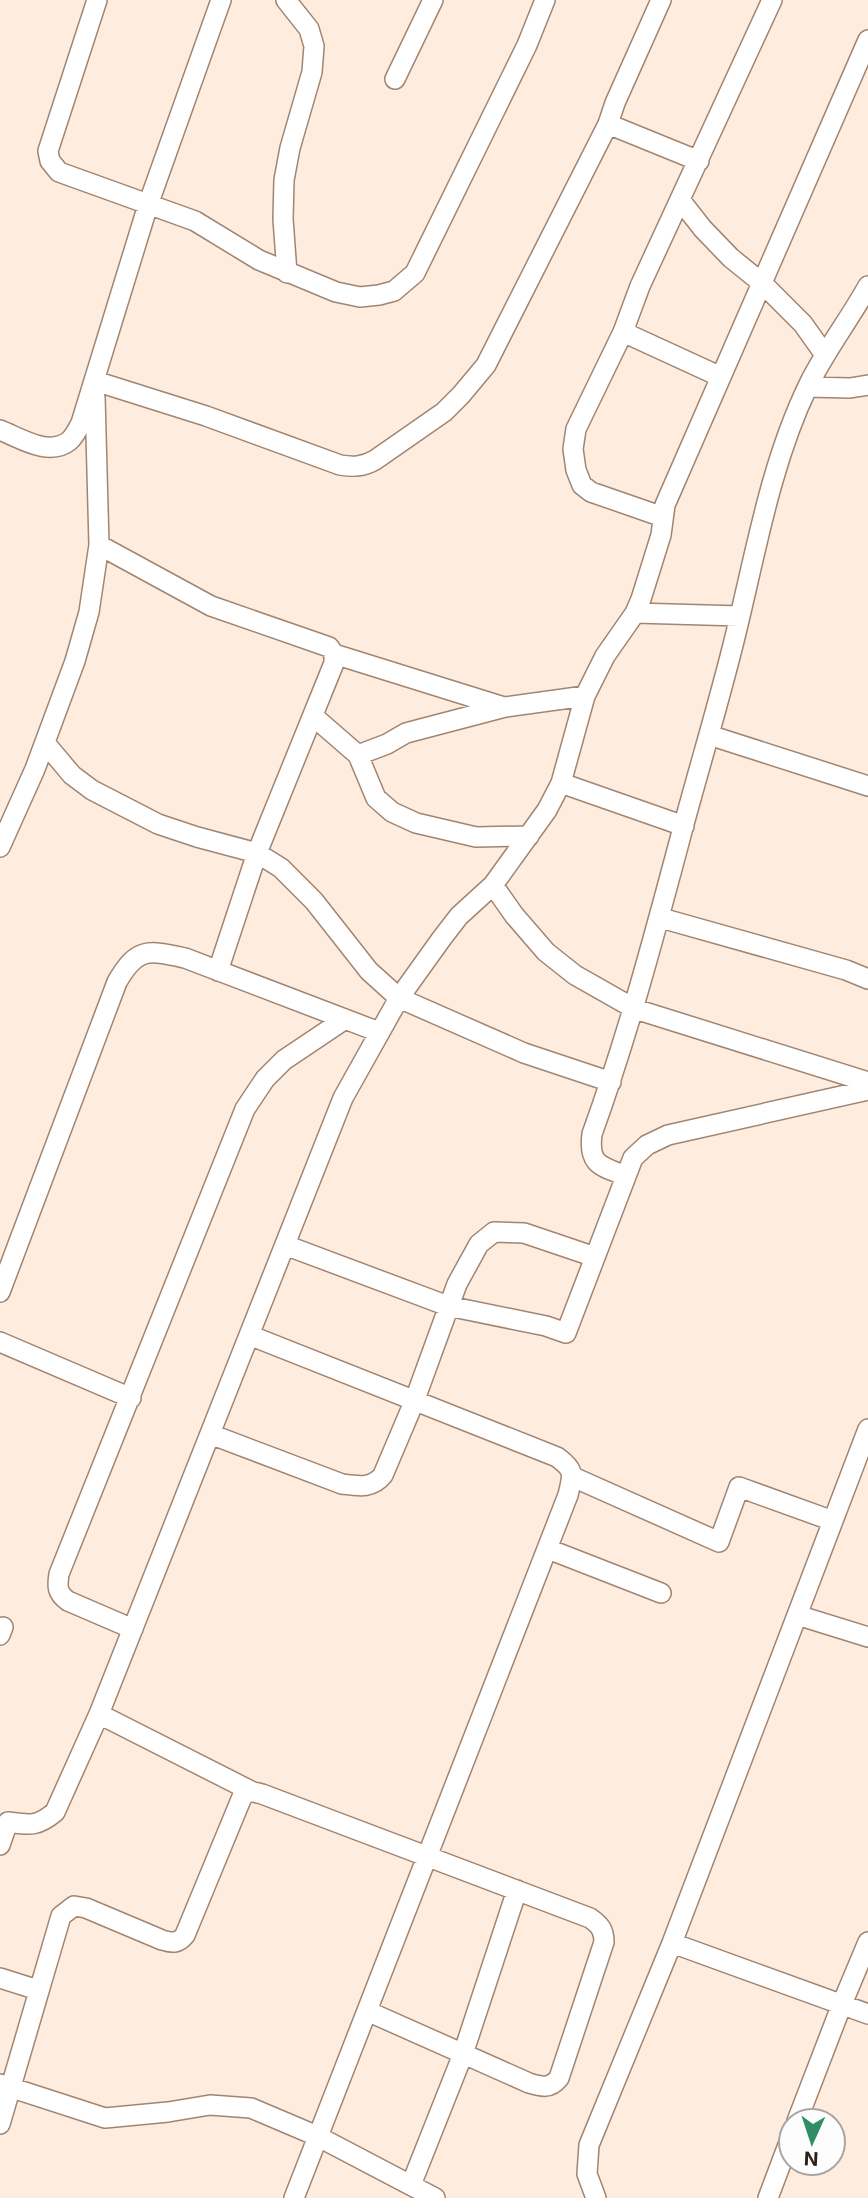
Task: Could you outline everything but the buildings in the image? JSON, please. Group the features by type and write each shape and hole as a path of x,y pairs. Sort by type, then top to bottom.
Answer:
{"street":[{"path":"97,0 48,151 50,161 59,172 195,221 259,260 287,273 336,292 359,297 394,291 415,273 527,45 545,0"},
{"path":"0,430 43,447 58,447 71,440 81,423 148,205 221,0"},
{"path":"286,0 309,29 314,46 312,72 290,148 284,180 287,273"},
{"path":"395,79 433,0"},
{"path":"95,382 206,416 340,465 365,466 444,412 486,365 608,124 661,0"},
{"path":"663,517 591,492 582,485 576,470 573,449 576,429 623,332 636,295 772,0"},
{"path":"0,1845 4,1820 32,1825 55,1812 99,1714 343,1098 399,998 459,916 493,886 547,810 561,783 585,696 605,656 635,613 650,575 661,535 665,505 868,40"},
{"path":"608,124 699,161"},
{"path":"681,201 731,258 762,283 803,324 825,355"},
{"path":"626,1176 598,1164 592,1156 592,1134 635,1009 661,918 767,503 785,446 808,387 868,286"},
{"path":"623,332 721,377"},
{"path":"0,847 45,743 75,661 89,612 99,545 95,382 108,336"},
{"path":"808,387 850,388 868,385"},
{"path":"99,545 211,606 329,646 334,654 334,663 257,853 218,971"},
{"path":"635,613 740,616"},
{"path":"334,654 505,707"},
{"path":"358,755 406,733 505,707 585,696"},
{"path":"313,716 358,755 376,798 392,812 416,823 466,835 529,836"},
{"path":"709,735 868,786"},
{"path":"45,743 72,775 92,790 125,808 158,824 257,853 281,868 314,901 369,971 399,998 524,1053 611,1082"},
{"path":"561,783 684,826"},
{"path":"493,886 546,952 575,975 635,1009 868,1082"},
{"path":"661,918 846,970 868,979"},
{"path":"0,1292 117,982 125,968 139,955 155,952 185,958 379,1032"},
{"path":"133,1629 61,1596 57,1587 60,1574 246,1109 265,1079 284,1060 345,1019"},
{"path":"285,1245 449,1306 546,1326 566,1333 633,1158 647,1145 668,1135 868,1090"},
{"path":"210,1434 342,1484 370,1486 378,1482 383,1475 414,1402 457,1284 479,1244 494,1232 523,1233 595,1257"},
{"path":"249,1335 556,1457 569,1466 573,1477 548,1549 294,2198"},
{"path":"0,1342 131,1398"},
{"path":"596,2198 587,2174 589,2145 672,1943 868,1429"},
{"path":"573,1477 719,1542 738,1487 833,1521"},
{"path":"548,1549 661,1593"},
{"path":"797,1615 868,1637"},
{"path":"99,1714 251,1791 590,1918 598,1923 604,1932 600,1955 559,2078 553,2085 542,2087 367,2011"},
{"path":"0,2124 5,2085 61,1916 74,1906 86,1908 162,1940 172,1943 180,1941 185,1935 242,1797 251,1791"},
{"path":"411,2185 463,2054 517,1890"},
{"path":"802,2107 868,1942"},
{"path":"672,1943 868,2014"},
{"path":"0,1978 38,1990"},
{"path":"5,2085 105,2119 210,2105 251,2108 317,2136 435,2198"},
{"path":"768,2198 777,2174"}]}
